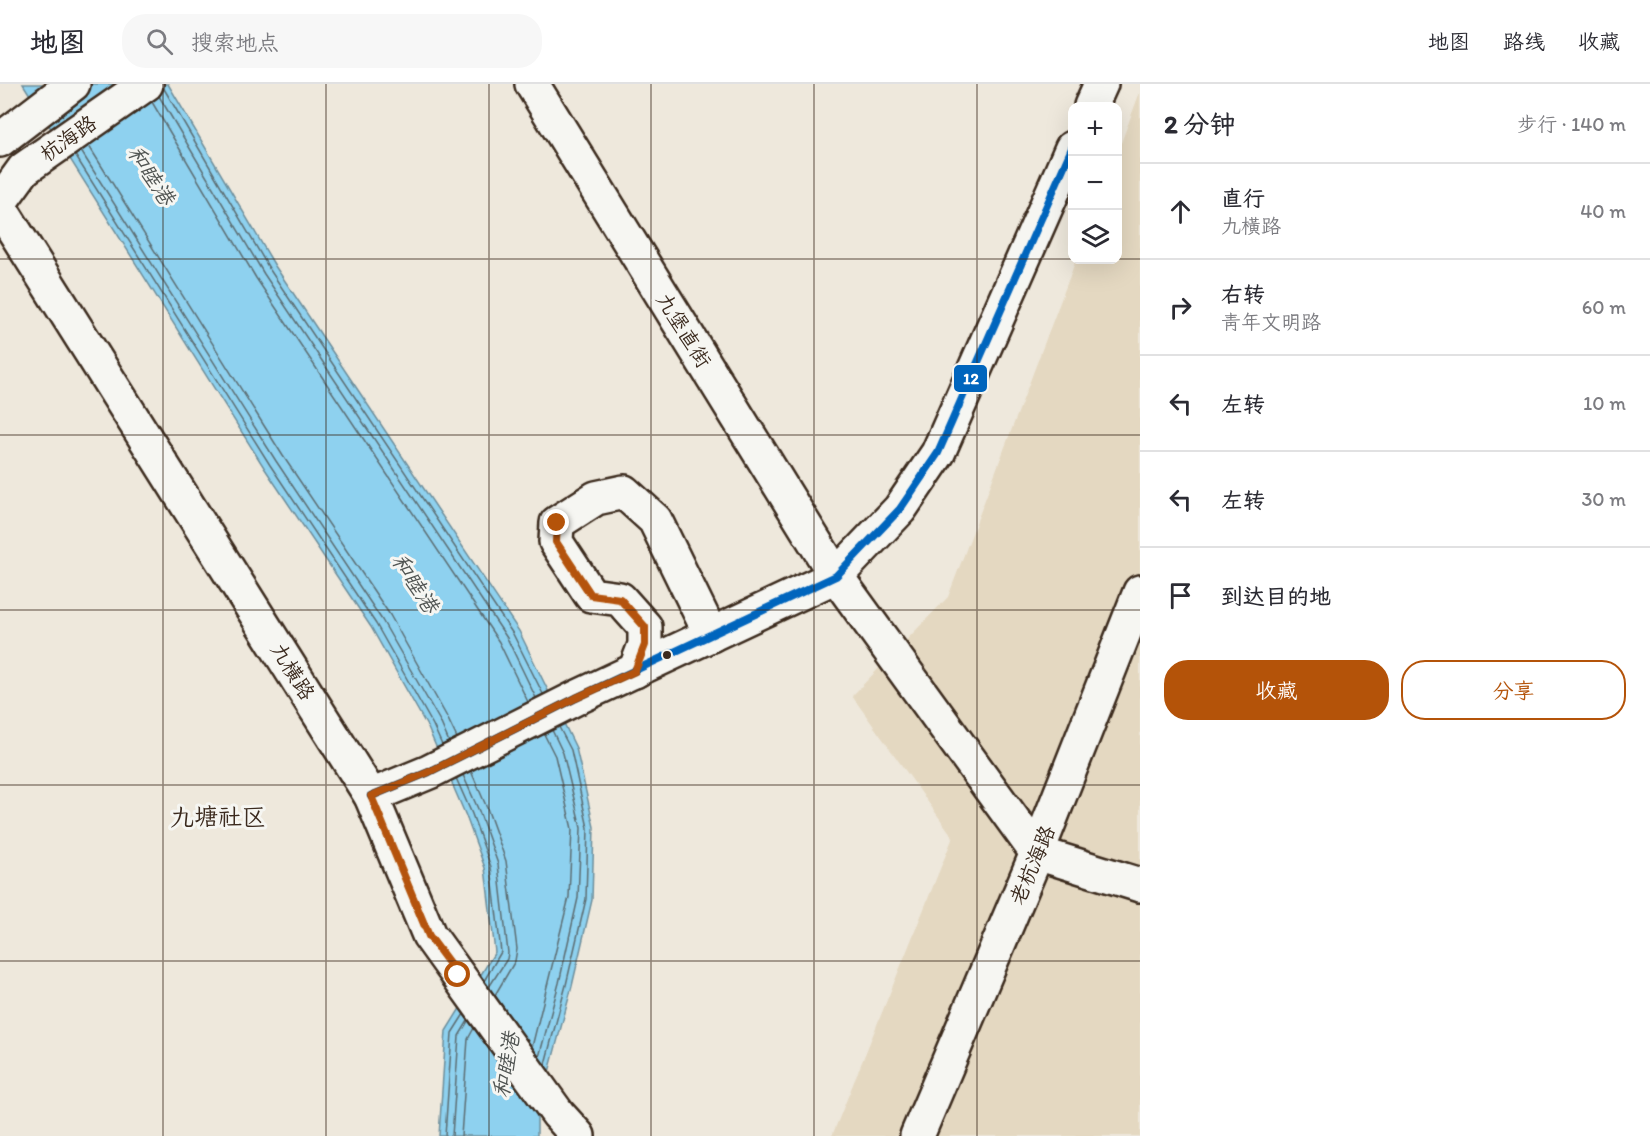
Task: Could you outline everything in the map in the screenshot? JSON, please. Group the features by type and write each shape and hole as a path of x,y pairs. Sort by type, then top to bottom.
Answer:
{"street":[{"name":"杭海路","path":"2,138 73,84"},
{"name":"杭海路","path":"0,202 24,169 146,84"},
{"name":"九堡直街","path":"532,84 836,576 1037,853"},
{"path":"1093,102 1101,84"},
{"path":"371,796 429,772 576,698 836,576 900,509 938,453 1068,156"},
{"name":"九横路","path":"0,208 371,796 429,936 568,1125"},
{"path":"635,671 645,645 645,627 620,599 591,595 556,542 557,523 596,498 624,492 655,520 711,635"},
{"name":"老杭海路","path":"917,1136 1037,853 1140,592"},
{"path":"1037,853 1140,885"}],"shaded area":[{"path":"1140,92 1140,1136 832,1136 953,837 852,696 948,597 1074,264 1122,264 1122,140"}],"water":[{"name":"和睦港","path":"23,84 168,84 275,266 519,631 576,748 594,827 592,900 537,1117 537,1136 439,1136 446,1031 495,952 485,868 466,816 428,728 371,627 265,469"}],"transit line":[{"name":"12","path":"371,796 429,772 576,698 836,576 900,509 938,453 1068,156"}],"district":[{"name":"九塘社区","path":"218,816"}],"route":[{"path":"458,975 429,936 371,796 429,772 635,671 645,645 645,627 620,599 591,595 556,542 557,523"}]}
